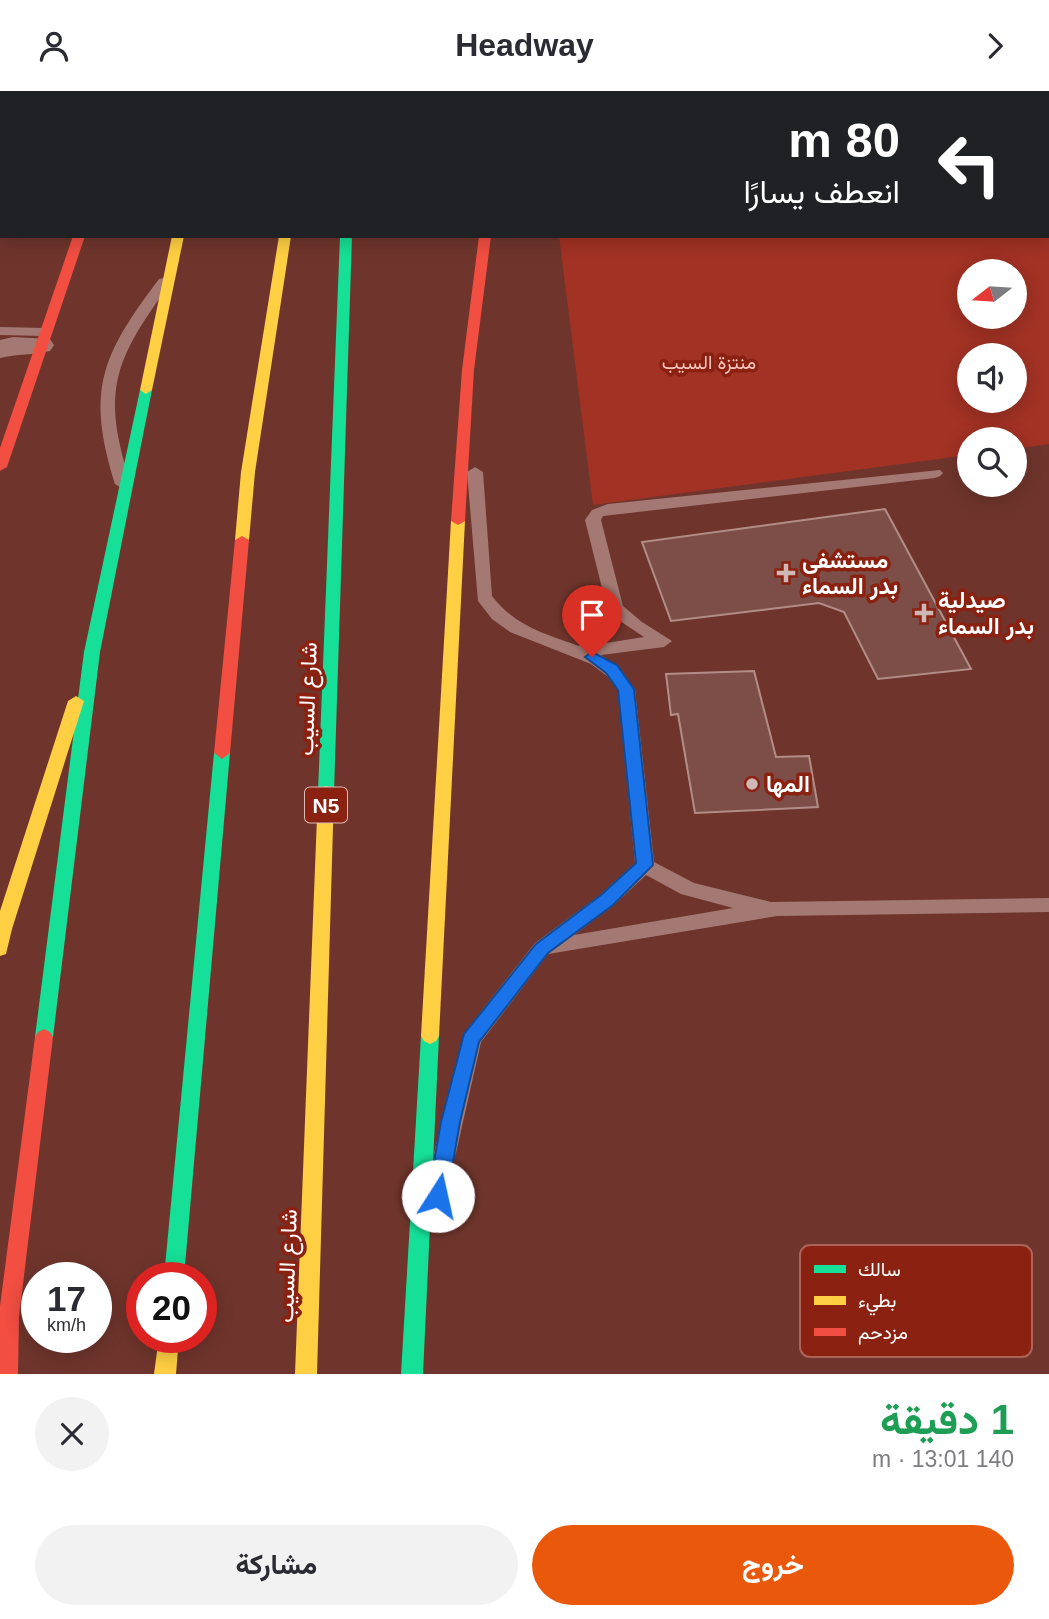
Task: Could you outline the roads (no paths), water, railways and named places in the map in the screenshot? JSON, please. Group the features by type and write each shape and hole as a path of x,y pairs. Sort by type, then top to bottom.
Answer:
{"main road":[{"path":"0,467 78,238"},
{"path":"7,1374 9,1317 92,652 178,238"},
{"path":"175,1262 248,472 285,238"},
{"name":"شارع السيب","path":"306,1374 346,238"},
{"path":"413,1374 468,370 469,238"},
{"path":"468,370 485,238"},
{"path":"0,949 92,652"},
{"path":"165,1374 167,1353"}],"street":[{"path":"0,350 43,339"}],"lane":[{"path":"126,493 112,454 104,414 108,383 117,351 133,321 171,274"},
{"path":"0,331 43,339"},
{"path":"468,370 484,597 501,620 515,629 612,669 626,689 645,865 667,880 700,895 777,909"},
{"path":"581,654 620,645 664,641 636,626 615,608 593,520 597,513 608,509 934,473"},
{"path":"581,654 602,632 615,608"},
{"path":"413,1374 435,1209 450,1122 471,1039 542,949 607,900 645,865"},
{"path":"542,949 650,928 777,909 1049,905"}],"place":[{"name":"مستشفى بدر السماء","path":"786,573"},
{"name":"صيدلية بدر السماء","path":"924,613"},
{"name":"المها","path":"752,784"}],"park label":[{"name":"منتزة السيب","path":"709,362"}]}
